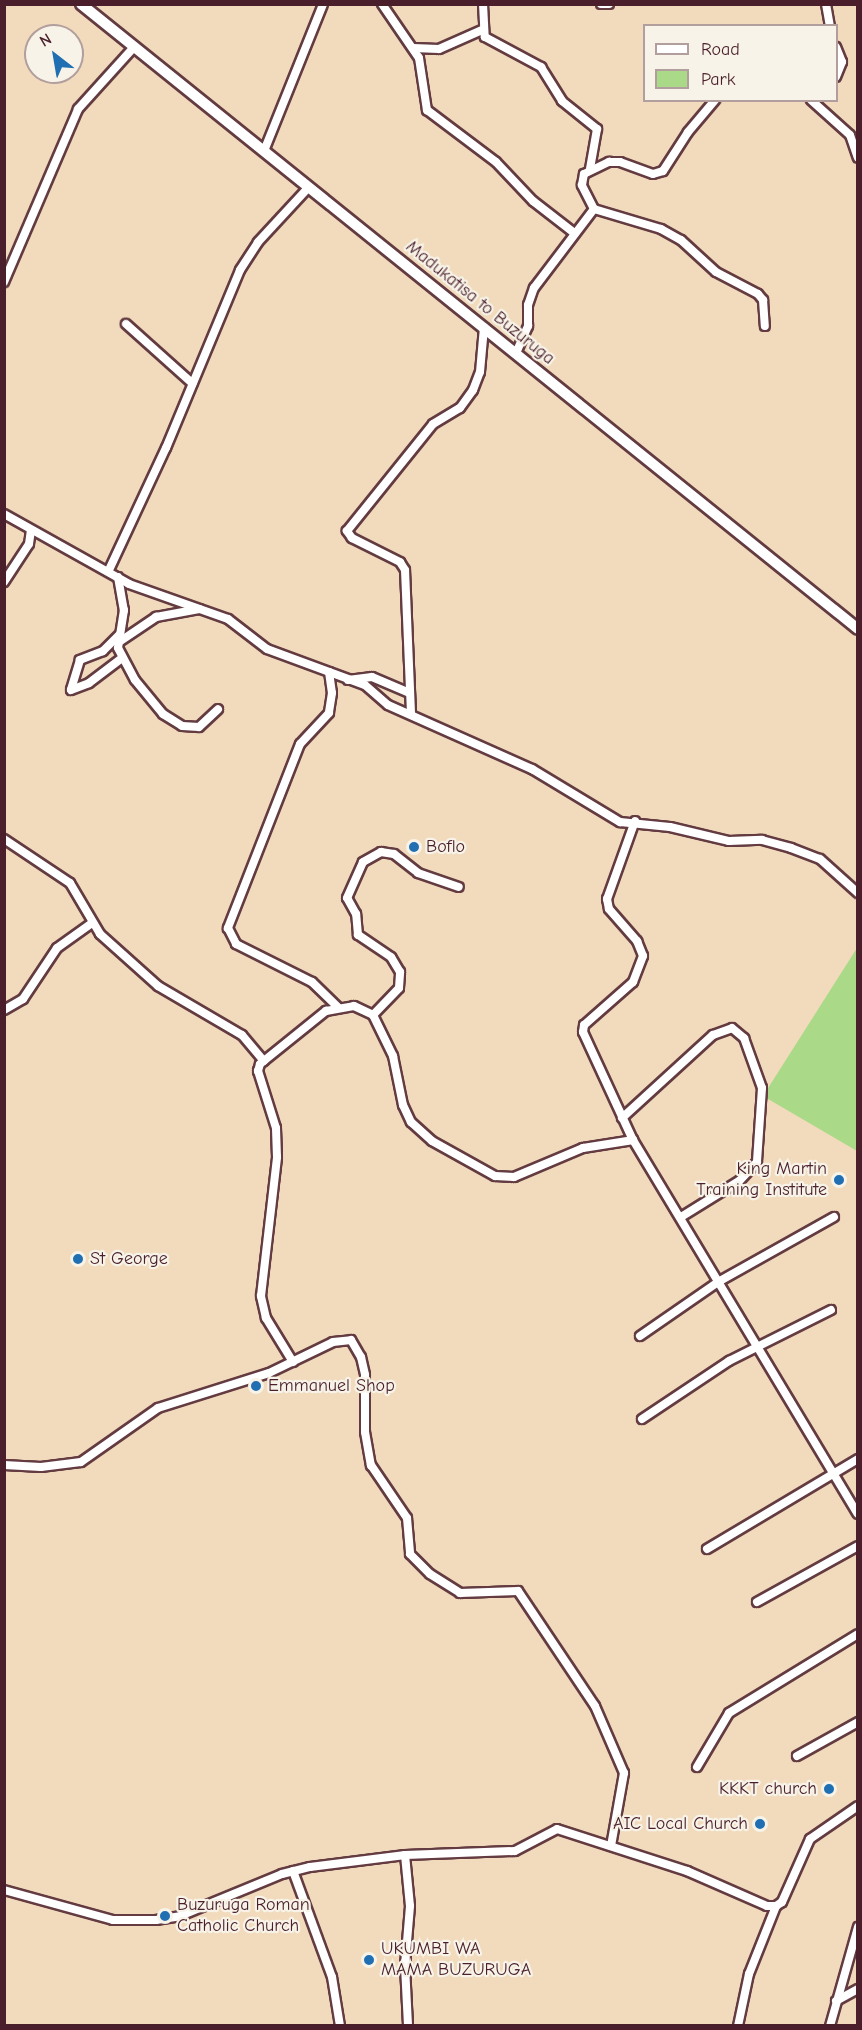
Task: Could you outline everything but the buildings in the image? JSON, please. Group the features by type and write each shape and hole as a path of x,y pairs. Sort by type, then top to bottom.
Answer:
{"main road":[{"name":"Madukatisa to Buzuruga","path":"81,4 858,629"}],"street":[{"path":"264,151 323,4"},
{"path":"382,4 392,23 419,58 427,110 496,162 533,201 573,232"},
{"path":"482,30 483,4"},
{"path":"601,4 609,4"},
{"path":"826,4 830,24"},
{"path":"413,48 439,49 482,30"},
{"path":"482,30 502,47 541,67 562,101 594,126 597,140 590,168 584,174 582,185 594,209 661,229 681,240 716,272 759,294 765,326"},
{"path":"4,282 78,109 134,47"},
{"path":"838,52 842,70 838,76"},
{"path":"590,168 620,162 657,174 714,102"},
{"path":"814,102 850,135 858,158"},
{"path":"109,570 240,270 258,242 309,187"},
{"path":"516,353 528,326 530,298 573,232 594,209"},
{"path":"126,324 192,383"},
{"path":"411,713 408,692 405,570 400,562 352,538 347,531 433,424 460,408 473,390 481,368 484,327"},
{"path":"4,514 154,596 200,609 242,627 267,649 365,685 388,705 411,713 532,769 620,822 635,821 705,838 762,840 800,851 820,859 858,892"},
{"path":"4,582 29,544 31,530"},
{"path":"117,575 124,610 119,638 122,658 169,719 182,726 199,727 218,710"},
{"path":"122,658 89,683 71,690 80,660 103,651 119,638 156,617 200,609"},
{"path":"329,672 333,693 329,713 300,744 228,928 236,944 312,982 338,1007"},
{"path":"348,680 372,677 408,692"},
{"path":"635,821 607,899 609,909 637,941 643,956 633,982 584,1025 583,1032 633,1140 718,1282 760,1346 858,1514"},
{"path":"4,839 70,883 92,923 105,939 158,986 242,1035 264,1061"},
{"path":"373,1016 399,988 400,972 391,957 358,935 356,914 346,898 363,862 381,852 394,854 418,873 459,887"},
{"path":"4,1010 22,999 57,948 92,923"},
{"path":"293,1362 267,1318 261,1296 277,1157 276,1128 259,1078 260,1064 317,1017 338,1007 354,1006 373,1016 393,1056 403,1105 411,1122 432,1141 483,1171 514,1177 583,1148 633,1140"},
{"path":"622,1118 713,1035 732,1028 744,1038 762,1088 757,1162 738,1181 681,1217"},
{"path":"640,1336 718,1282 834,1217"},
{"path":"642,1419 729,1361 831,1310"},
{"path":"4,1465 41,1467 81,1462 158,1408 293,1362 333,1342 346,1340 354,1343 365,1375 365,1432 371,1465 406,1518 410,1554 430,1574 460,1593 518,1591 546,1628 564,1663 596,1706 624,1773 611,1846"},
{"path":"707,1549 858,1459"},
{"path":"757,1602 858,1546"},
{"path":"697,1767 729,1713 858,1634"},
{"path":"797,1756 858,1722"},
{"path":"4,1890 113,1920 141,1921 180,1916 292,1871 405,1855 515,1851 557,1829 687,1871 768,1906 776,1906 782,1902 810,1839 858,1806"},
{"path":"405,1855 410,1913 405,1966 408,2025"},
{"path":"292,1871 332,1977 340,2025"},
{"path":"738,2025 749,1974 776,1906"},
{"path":"830,2025 858,1927"},
{"path":"836,2001 858,1989"}],"green space":[{"path":"857,948 857,1151 763,1096"}],"place":[{"name":"Boflo","path":"414,847"},
{"name":"King Martin Training Institute","path":"839,1180"},
{"name":"St George","path":"78,1259"},
{"name":"Emmanuel Shop","path":"256,1386"},
{"name":"KKKT church","path":"829,1789"},
{"name":"AIC Local Church","path":"760,1824"},
{"name":"Buzuruga Roman Catholic Church","path":"165,1916"},
{"name":"UKUMBI WA MAMA BUZURUGA","path":"369,1960"}]}
